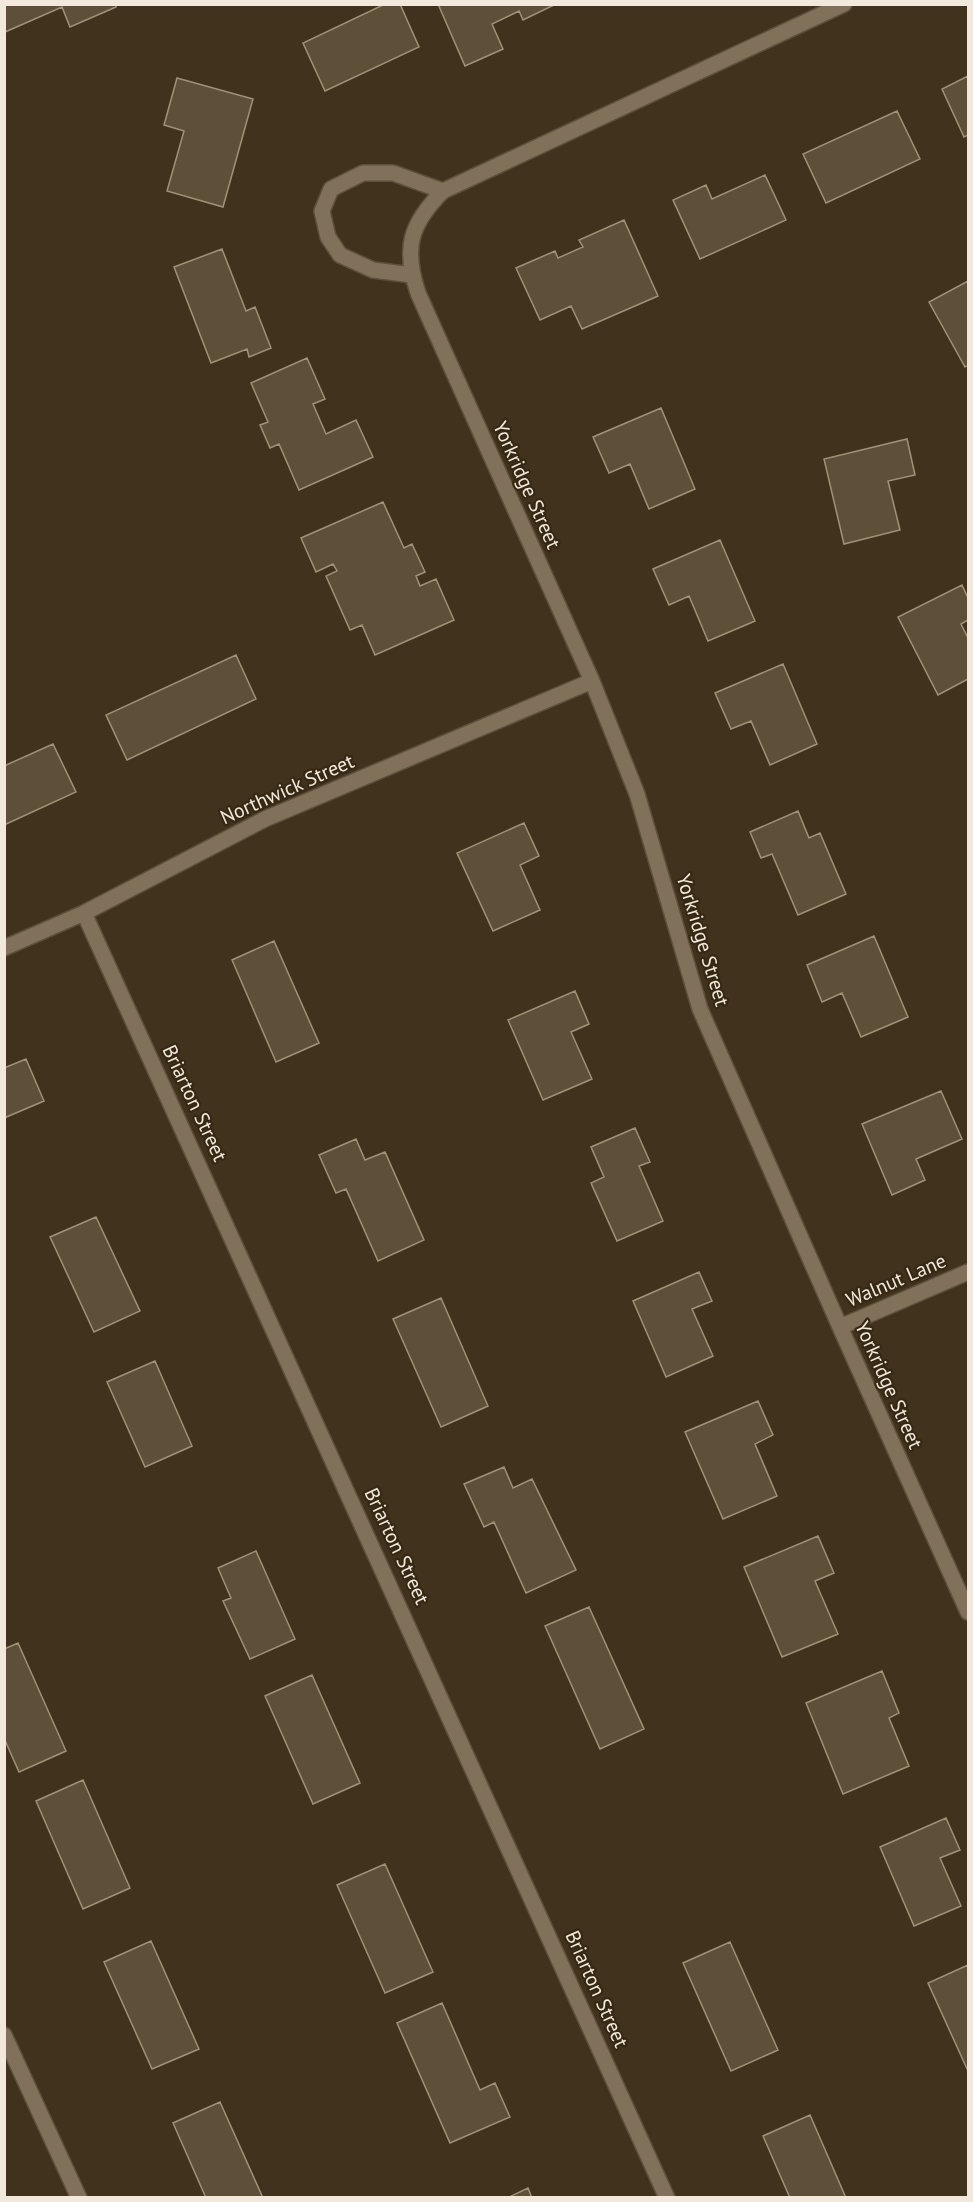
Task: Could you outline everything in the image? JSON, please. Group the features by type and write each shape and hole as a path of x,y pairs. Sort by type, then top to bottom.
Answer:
{"street":[{"name":"Yorkridge Street","path":"844,4 443,191 424,210 414,232 409,252 412,274 592,681 643,811 686,969 700,1010 969,1612"},
{"path":"412,274 373,270 340,255 328,237 322,211 331,189 363,173 393,173 443,191"},
{"name":"Northwick Street","path":"4,948 84,913 265,819 592,681"},
{"name":"Briarton Street","path":"84,913 668,2198"},
{"name":"Walnut Lane","path":"840,1327 969,1272"},
{"path":"4,2035 79,2198"}],"building":[{"path":"4,4 115,4 116,7 70,27 62,7 5,32"},
{"path":"385,4 400,4 419,47 325,91 303,43"},
{"path":"438,4 556,4 523,20 519,11 492,24 503,49 465,66"},
{"path":"968,76 968,135 964,137 942,89"},
{"path":"177,78 253,99 223,207 167,191 184,131 164,125"},
{"path":"897,111 920,159 826,203 803,154"},
{"path":"765,175 786,220 700,259 673,200 706,185 712,199"},
{"path":"624,220 658,296 582,329 571,306 540,320 516,268 555,251 558,258 583,247 579,240"},
{"path":"222,249 246,311 255,307 271,348 249,357 247,349 211,363 174,267"},
{"path":"968,281 968,365 965,367 929,302"},
{"path":"307,358 325,399 313,404 326,434 356,420 373,457 299,490 279,444 270,448 260,425 268,422 251,383"},
{"path":"661,408 695,489 649,509 630,464 609,473 593,437"},
{"path":"907,439 915,475 888,481 900,530 844,544 824,459"},
{"path":"383,502 404,548 412,544 425,572 416,576 420,586 436,579 454,620 375,655 362,625 350,630 326,576 337,571 333,564 316,572 301,538"},
{"path":"720,540 755,621 708,641 689,596 669,605 653,569"},
{"path":"962,585 968,598 968,620 961,624 968,638 968,679 938,695 898,617"},
{"path":"236,655 256,699 127,760 106,715"},
{"path":"783,664 817,744 770,765 751,721 731,729 715,693"},
{"path":"53,744 76,792 4,825 4,766"},
{"path":"798,811 809,838 820,833 846,894 798,915 772,854 761,858 750,832"},
{"path":"524,823 539,856 520,865 540,910 493,931 457,853"},
{"path":"874,936 908,1017 861,1037 842,993 822,1002 807,965"},
{"path":"274,941 319,1043 276,1062 232,960"},
{"path":"575,991 589,1024 571,1032 592,1079 543,1100 508,1020"},
{"path":"26,1059 44,1101 4,1118 4,1068"},
{"path":"941,1091 962,1139 916,1159 925,1180 892,1195 862,1124"},
{"path":"635,1128 650,1162 639,1166 663,1221 617,1241 591,1183 604,1177 591,1147"},
{"path":"356,1139 365,1160 385,1152 424,1240 378,1261 346,1189 336,1193 319,1155"},
{"path":"96,1217 140,1311 94,1332 50,1237"},
{"path":"699,1272 712,1301 692,1309 713,1356 666,1377 633,1301"},
{"path":"441,1298 488,1406 441,1427 393,1319"},
{"path":"155,1361 192,1446 145,1467 107,1382"},
{"path":"758,1401 773,1435 755,1444 777,1496 723,1519 685,1432"},
{"path":"504,1467 513,1488 532,1479 576,1570 526,1593 494,1522 484,1527 464,1484"},
{"path":"818,1536 834,1573 815,1581 838,1634 782,1657 744,1567"},
{"path":"256,1551 295,1639 250,1659 223,1601 231,1598 218,1568"},
{"path":"589,1607 644,1729 600,1749 545,1626"},
{"path":"18,1643 66,1751 19,1772 4,1738 4,1649"},
{"path":"882,1671 899,1713 889,1718 909,1766 843,1794 806,1703"},
{"path":"312,1675 360,1783 313,1804 265,1696"},
{"path":"83,1780 130,1888 83,1909 36,1801"},
{"path":"946,1818 960,1850 940,1858 961,1906 914,1926 880,1847"},
{"path":"385,1864 433,1972 385,1993 337,1885"},
{"path":"151,1941 199,2049 152,2069 104,1962"},
{"path":"730,1942 778,2050 731,2071 683,1963"},
{"path":"968,1965 968,2071 928,1983"},
{"path":"442,2003 480,2090 495,2083 510,2117 450,2143 397,2023"},
{"path":"220,2102 263,2198 206,2198 173,2123"},
{"path":"810,2115 846,2198 790,2198 763,2136"},
{"path":"528,2188 532,2198 507,2198"}]}
